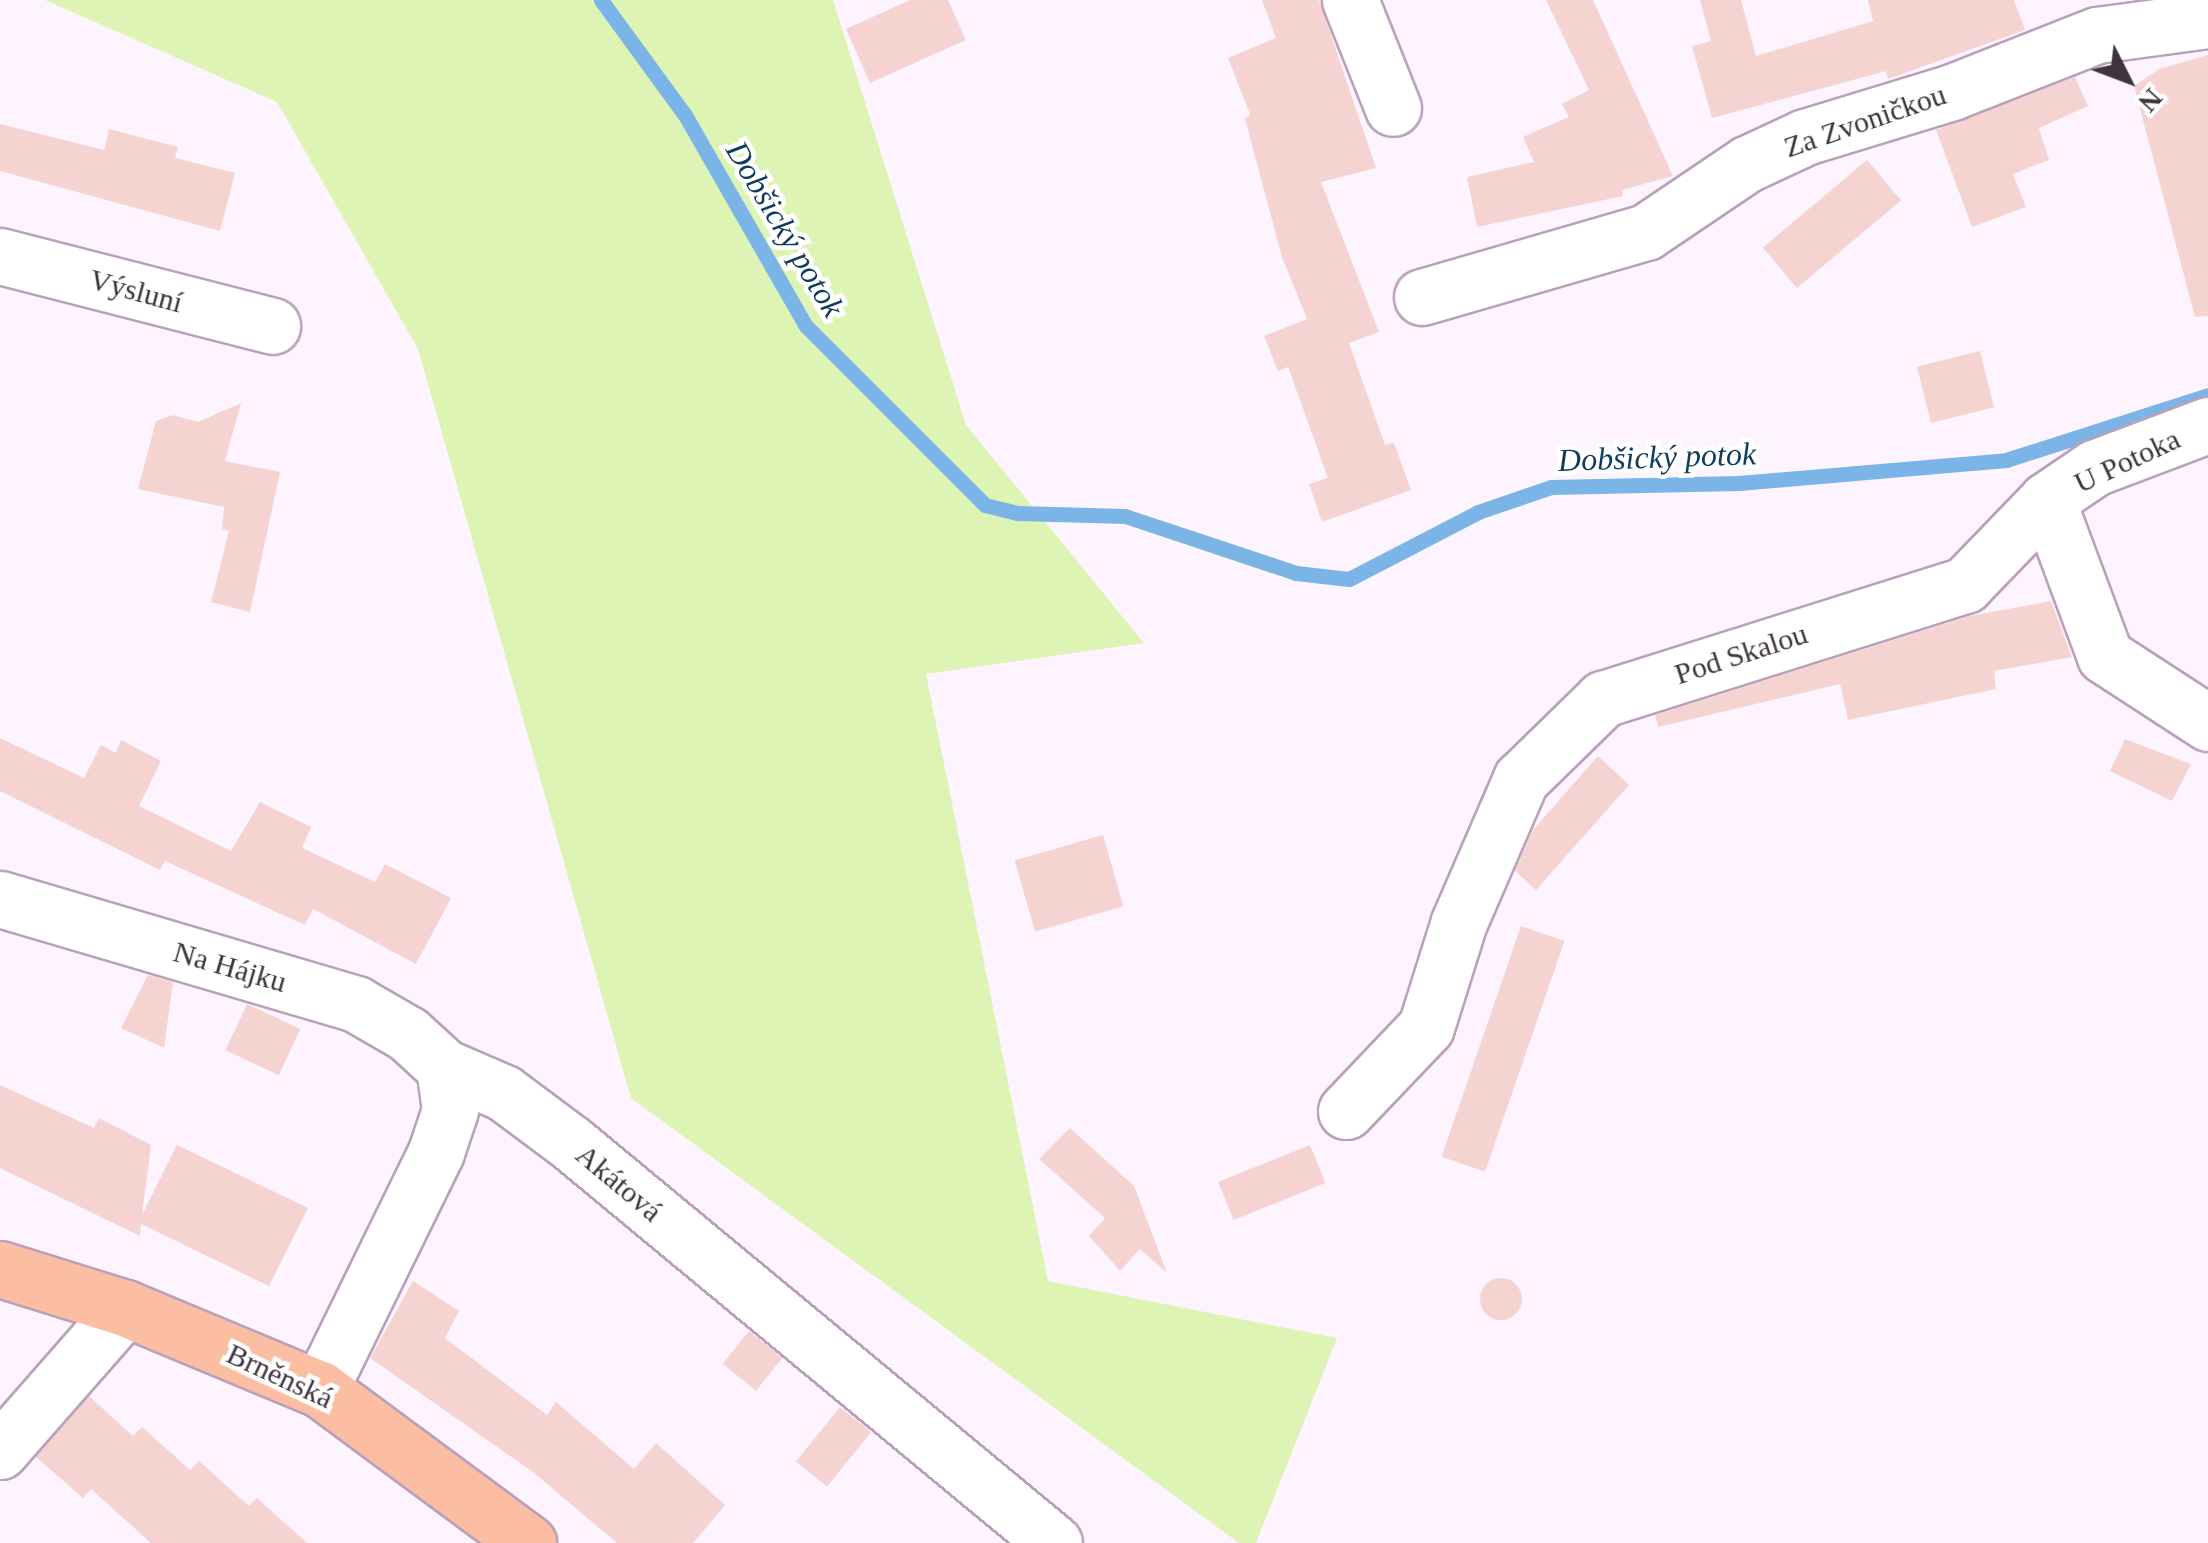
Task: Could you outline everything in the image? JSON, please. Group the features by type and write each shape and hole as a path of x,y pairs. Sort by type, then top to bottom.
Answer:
{"main road":[{"name":"Brněnská","path":"0,1269 125,1308 320,1389 528,1543"}],"street":[{"path":"1350,0 1393,108"},
{"name":"Za Zvoničkou","path":"1422,296 1646,232 1747,164 1805,137 1952,92 2097,35 2183,14"},
{"name":"Výsluní","path":"0,256 272,326"},
{"name":"U Potoka","path":"2047,500 2094,468 2208,424"},
{"path":"2047,500 2105,656 2208,722"},
{"name":"Pod Skalou","path":"1346,1112 1426,1026 1459,922 1521,779 1602,699 1964,584 2047,500"},
{"name":"Na Hájku","path":"0,899 356,1004 408,1034 444,1066"},
{"path":"320,1389 436,1152 450,1110 444,1066"},
{"name":"Akátová","path":"444,1066 504,1092 571,1143 1054,1543"},
{"path":"0,1451 125,1308"}],"green space":[{"path":"45,0 833,0 966,425 1144,643 926,674 1048,1281 1337,1338 1256,1543 1239,1543 631,1098 418,349 277,102"}],"building":[{"path":"910,0 948,0 966,40 870,83 846,29"},
{"path":"1262,0 1319,0 1376,168 1321,182 1379,332 1349,343 1385,445 1394,443 1411,490 1322,522 1309,484 1328,478 1288,367 1278,371 1264,336 1307,319 1282,257 1245,119 1250,114 1228,58 1276,38"},
{"path":"1546,0 1593,0 1673,176 1622,190 1623,196 1477,227 1467,177 1534,162 1523,137 1569,117 1562,104 1589,90"},
{"path":"1700,0 1741,0 1756,56 1873,21 1868,0 2014,0 2025,30 1888,79 1886,71 1712,118 1692,46 1711,41"},
{"path":"2208,55 2208,316 2195,317 2134,86 2159,69"},
{"path":"2075,77 2088,106 2039,128 2049,160 2013,174 2026,207 1972,227 1936,130"},
{"path":"0,124 104,150 109,129 178,147 175,158 235,173 220,231 0,171"},
{"path":"1867,160 1901,201 1797,288 1763,247"},
{"path":"1980,351 1994,407 1931,423 1917,367"},
{"path":"241,403 225,461 280,472 250,612 211,602 229,531 222,529 224,507 138,489 156,421 173,415 198,422"},
{"path":"2051,601 2072,657 1994,671 1996,689 1848,720 1840,684 1658,727 1655,715 1970,616"},
{"path":"0,738 84,778 101,745 116,753 121,740 161,761 139,806 231,851 260,802 311,827 302,848 375,882 385,864 451,898 416,964 313,909 305,925 165,861 160,870 0,791"},
{"path":"2125,739 2191,764 2172,801 2110,771"},
{"path":"1598,756 1629,785 1536,890 1515,871 1533,830"},
{"path":"1103,835 1123,906 1035,931 1015,860"},
{"path":"1521,926 1564,941 1485,1172 1442,1157"},
{"path":"148,975 173,982 164,1048 121,1028"},
{"path":"247,1004 300,1029 279,1075 225,1050"},
{"path":"0,1085 94,1128 99,1118 151,1145 142,1215 177,1145 308,1208 269,1286 141,1224 140,1236 0,1168"},
{"path":"1070,1128 1134,1186 1167,1273 1140,1249 1120,1271 1089,1236 1105,1218 1039,1159"},
{"path":"1310,1145 1325,1183 1234,1220 1218,1182"},
{"path":"1501,1278 1516,1284 1522,1299 1516,1314 1501,1320 1486,1314 1480,1299 1486,1284"},
{"path":"413,1281 459,1311 445,1338 547,1415 556,1402 634,1469 656,1443 725,1505 693,1543 617,1543 533,1472 370,1358"},
{"path":"749,1331 782,1358 756,1391 723,1364"},
{"path":"89,1396 133,1436 142,1427 190,1470 199,1461 249,1506 257,1498 307,1543 151,1543 91,1489 83,1498 36,1457"},
{"path":"840,1407 871,1432 827,1487 796,1461"}],"waterway":[{"name":"Dobšický potok","path":"601,0 685,115 806,326 985,505 1018,513 1125,516 1296,573 1349,579 1478,512 1551,487 1739,483 2006,460 2208,395"}]}
